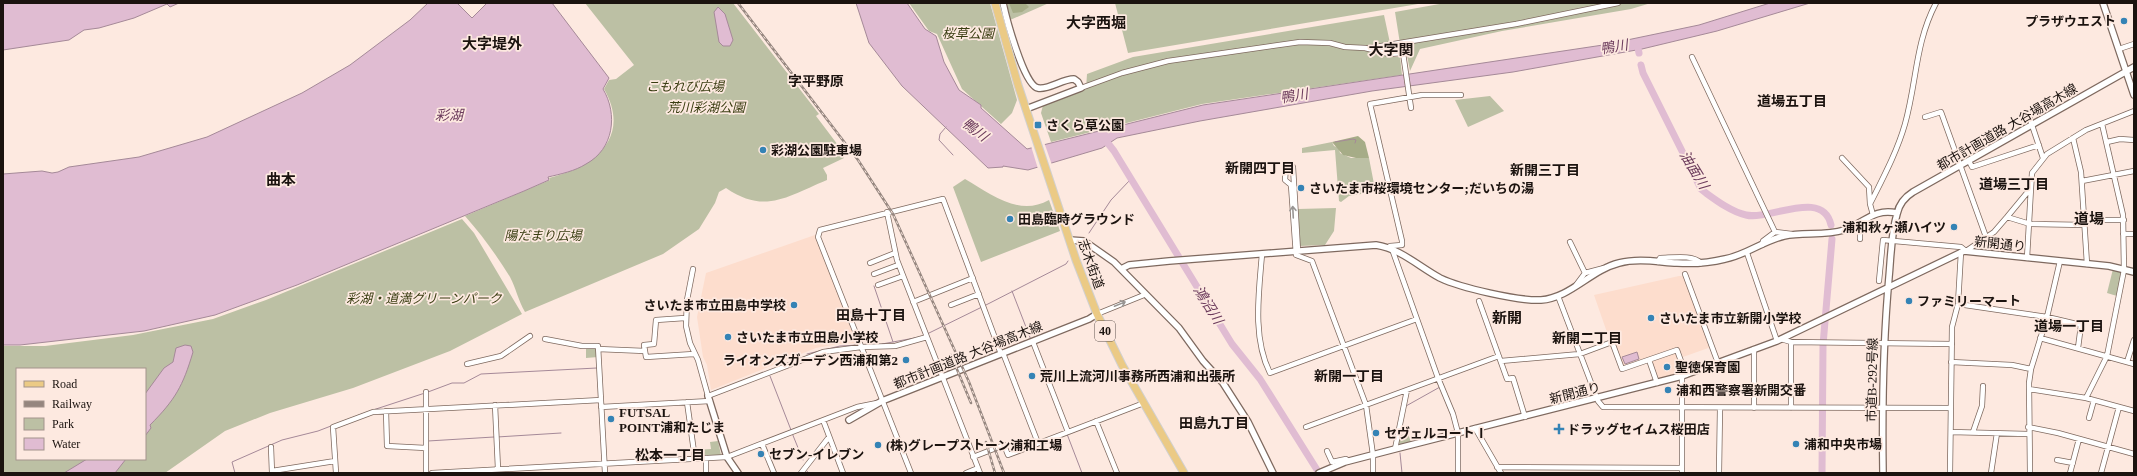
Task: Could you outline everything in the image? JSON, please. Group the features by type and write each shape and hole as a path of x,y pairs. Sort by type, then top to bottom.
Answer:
{"main road":[{"name":"志木街道","path":"995,3 1026,109 1070,240 1097,314 1144,403 1184,473"}],"street":[{"path":"1004,3 1013,42 1033,86 1041,88 1074,79 1078,82 1081,88"},
{"path":"1365,48 1516,24 1618,3"},
{"path":"1870,204 1891,162 1905,124 1916,73 1919,44 1936,3"},
{"path":"2103,3 2118,38 2119,49 2134,94"},
{"path":"1026,109 1130,70 1176,60 1235,50 1306,42 1330,43 1345,47 1365,48 1389,54 1403,53 1411,107"},
{"path":"2119,49 2134,44"},
{"path":"1692,57 1775,232"},
{"name":"都市計画道路 大谷場高木線","path":"1897,213 1908,196 2134,67"},
{"path":"1391,248 1390,246 1402,245 1402,241 1370,104 1410,96 1461,95"},
{"path":"2027,258 2032,173 2043,158 2073,138 2134,111"},
{"path":"1925,117 1941,112 1986,237"},
{"path":"2029,116 2043,158"},
{"path":"2086,398 2107,356 2124,270 2124,220 2102,124"},
{"path":"2073,138 2082,181 2087,264"},
{"path":"2107,142 2120,139 2134,140"},
{"path":"1969,161 1972,167 2039,145"},
{"path":"1842,158 1869,187 1870,204 1873,215"},
{"path":"1296,251 1293,167 1289,165 1284,168 1285,180 1291,185 1296,255 1312,262 1366,405 1373,455 1373,473"},
{"path":"2082,181 2134,171"},
{"path":"1964,251 1994,232 2031,188"},
{"path":"911,473 880,402 861,346 818,237 823,228 943,199 1038,443"},
{"path":"1762,245 1763,240 1775,232 1793,235 1834,232 1857,225 1884,210 1897,213"},
{"path":"887,212 898,265 979,471 966,473"},
{"name":"市道B-292号線","path":"1883,473 1882,409 1884,342 1888,288 1897,213"},
{"path":"2007,217 2030,224 2124,220"},
{"path":"1857,225 1860,232 1860,239"},
{"path":"2123,234 2134,234"},
{"path":"1576,285 1585,273 1629,261 1702,263 1726,259 1747,253 1762,245 1793,235"},
{"path":"1070,240 1084,241 1114,262 1144,295 1179,328 1203,361 1223,383 1248,422 1273,473"},
{"path":"1879,281 1883,240 1961,247 1964,251"},
{"path":"1570,242 1585,273"},
{"path":"1121,269 1129,265 1169,261 1376,245 1391,248 1446,280 1510,297 1541,300 1558,296 1604,268"},
{"path":"1391,248 1438,378 1453,414 1458,433 1458,473"},
{"path":"1950,473 1952,327 1958,304 1964,251"},
{"name":"新開通り","path":"1319,473 1349,461 1684,376 1779,340 1964,251 2087,264 2134,272"},
{"path":"870,263 895,253"},
{"path":"1747,253 1779,340 1793,342 1952,344"},
{"path":"1262,254 1258,302 1260,345 1264,362 1270,372 1416,319"},
{"path":"2030,473 2028,427 2031,369 2047,317 2060,261"},
{"path":"874,274 898,265"},
{"path":"692,270 687,300 686,318 690,344 698,360 727,457 738,473"},
{"path":"1685,274 1718,363"},
{"path":"878,285 903,276"},
{"path":"913,302 973,278"},
{"path":"951,305 979,294"},
{"path":"1097,314 1144,295"},
{"path":"1558,296 1597,399 1603,407 1951,408"},
{"path":"1479,301 1507,378 1513,378 1525,417"},
{"path":"1958,304 2047,317 2081,325 2078,348"},
{"name":"都市計画道路 大谷場高木線","path":"849,420 880,402 1032,342 1097,314"},
{"path":"686,318 656,320 654,344 644,345 646,357 694,354"},
{"path":"1790,408 1794,332"},
{"path":"467,364 501,356 530,336"},
{"path":"601,407 687,402 709,398 806,358 833,350 861,346 895,346 926,336"},
{"path":"2040,338 2134,364"},
{"path":"545,339 582,346 598,346 598,348 645,351"},
{"path":"2128,362 2134,340"},
{"path":"1032,342 1067,432"},
{"path":"1497,467 1682,471 1682,408 1684,376 1677,350 1622,370 1612,342 1580,354 1501,361"},
{"path":"598,348 605,473"},
{"path":"1754,349 1754,408"},
{"path":"1306,427 1498,356"},
{"path":"1649,360 1657,383"},
{"path":"1951,362 2012,365 2031,369"},
{"path":"1974,432 1982,406 1983,386"},
{"path":"2029,389 2086,398 2134,411"},
{"path":"1395,449 1407,390"},
{"path":"426,392 426,473"},
{"path":"336,473 333,426 373,412 601,400"},
{"path":"2089,418 2094,400"},
{"path":"687,402 695,459"},
{"path":"432,473 727,457 857,407 880,402"},
{"path":"974,457 1004,445 1008,454 1144,403"},
{"path":"495,405 498,470"},
{"path":"2101,473 2119,407"},
{"path":"1719,473 1720,408"},
{"path":"386,411 387,446 426,448"},
{"path":"823,420 843,473"},
{"path":"1096,421 1117,473"},
{"path":"2028,427 2134,454"},
{"path":"1475,428 1501,473"},
{"path":"1951,432 2028,434"},
{"path":"1991,473 1997,433"},
{"path":"801,473 829,437"},
{"path":"2070,473 2079,439"},
{"path":"762,444 774,473"},
{"path":"271,447 272,472 335,461"},
{"path":"1327,451 1332,462 1346,459 1349,461"},
{"path":"706,458 706,473"},
{"path":"2057,460 2073,463"},
{"path":"1549,473 1550,467"}],"shaded area":[{"name":"さいたま市立田島中学校","path":"815,235 857,343 838,344 816,348 711,390 707,365 703,357 697,317 706,273"},
{"name":"さいたま市立新開小学校","path":"1683,276 1711,347 1683,357 1679,348 1624,368 1610,341 1594,295"},
{"name":"聖徳保育園","path":"1676,353 1683,372 1658,379 1652,361"}],"green space":[{"name":"荒川彩湖公園","path":"585,3 733,3 819,114 816,116 844,153 844,158 823,168 827,175 827,180 788,197 765,202 740,196 726,188 719,192 715,203 699,229 663,254 525,312 514,285 500,261 465,216 550,180 549,178 581,166 594,158 604,148 611,136 614,122 612,106 604,89 609,80 616,79 634,65"},
{"name":"桜草公園","path":"909,3 990,3 1017,100 1012,113 1001,124 962,89 937,34 929,31"},
{"path":"1007,3 1049,3 1010,20"},
{"path":"1009,3 1025,3 1029,7 1022,12 1013,13"},
{"path":"1115,3 1424,3 1128,53"},
{"path":"1445,3 1651,3 1631,9 1502,31 1420,49 1410,71 1406,50 1401,50 1395,12"},
{"path":"1384,15 1393,57 1400,57 1402,75 1202,104 1051,142 1041,113 1043,105 1086,89 1087,74 1133,57"},
{"path":"1490,96 1504,111 1468,127 1455,100"},
{"path":"1358,136 1365,142 1369,158 1356,158 1343,155 1332,142"},
{"path":"1332,142 1334,146 1339,148 1340,153 1351,158 1369,158 1374,184 1367,193 1349,196 1341,202 1339,201 1335,150 1302,153 1302,148"},
{"name":"田島臨時グラウンド","path":"965,179 995,197 1016,205 1038,205 1049,200 1060,231 981,262 953,187"},
{"path":"1336,208 1334,231 1325,245 1300,246 1298,209"},
{"name":"彩湖・道満グリーンパーク","path":"462,219 474,233 522,314 450,351 353,388 270,413 225,431 165,473 3,473 3,346 45,346 133,335 213,319 266,300"},
{"path":"2113,269 2120,271 2122,274 2117,296 2107,293"},
{"path":"586,347 597,347 598,357 586,358"},
{"path":"1408,434 1411,442 1397,446 1400,435"},
{"path":"718,441 721,455 696,456 695,450 711,449 710,442"}],"water":[{"path":"3,3 179,3 170,7 167,4 134,18 99,28 84,30 69,40 3,50"},
{"name":"彩湖","path":"428,3 457,3 472,18 487,3 552,3 609,78 603,89 611,109 612,120 608,140 603,149 586,164 577,169 548,177 549,180 524,191 297,285 215,315 144,331 20,345 3,345 3,174 42,171 52,173 58,172 69,167 139,157 207,137 302,93 350,65 410,20"},
{"name":"鴨川","path":"856,3 907,3 925,29 936,36 944,62 959,90 981,105 981,108 1027,149 1203,105 1603,45 1699,25 1770,3 1810,3 1717,31 1642,49 1513,72 1372,91 1200,121 1117,138 1102,148 1028,170 1003,166 988,168 902,86 869,43"},
{"path":"718,7 725,14 733,40 730,46 723,46 719,42 714,12"},
{"path":"185,345 191,346 193,352 186,374 172,400 150,425 151,428 146,435 146,393 164,368 173,362 176,348"},
{"path":"1637,352 1639,359 1625,364 1622,357"},
{"path":"85,460 125,460 115,473 64,473"}],"pier":[{"path":"1044,142 1052,165 1038,169 1031,146"}],"waterway":[{"name":"油面川","path":"1637,43 1639,53"},
{"name":"油面川","path":"1641,65 1643,73 1701,189 1725,206 1746,215 1756,216 1794,208 1807,207 1818,209 1826,214 1831,225"},
{"path":"946,127 940,134 939,140 953,155"},
{"name":"鴻沼川","path":"1103,137 1114,151 1232,344 1260,379 1319,473"},
{"path":"1335,142 1353,139 1356,140 1355,143"},
{"path":"1089,233 1111,200 1130,180"},
{"name":"油面川","path":"1822,473 1823,345 1832,239"},
{"path":"984,306 1066,264 1068,261"},
{"path":"874,286 893,342"},
{"path":"1012,291 1031,340"},
{"path":"927,334 982,307"},
{"path":"882,344 920,337"},
{"path":"807,354 840,346 859,345"},
{"path":"428,392 452,383 464,383 481,374 597,368"},
{"path":"770,376 791,430"},
{"path":"1406,406 1440,387"},
{"path":"373,410 425,393"},
{"path":"235,473 232,462 282,440 318,431 362,414"},
{"path":"497,437 561,433"},
{"path":"792,433 803,460"},
{"path":"1067,434 1082,473"},
{"path":"428,441 494,437"},
{"path":"1400,453 1402,473"}],"railway":[{"path":"738,3 858,160 893,214 969,382 1004,473"},
{"path":"951,355 971,403"},
{"path":"986,442 995,473"}],"place":[{"name":"プラザウエスト","path":"2124,21"},
{"name":"さくら草公園","path":"1038,125"},
{"name":"彩湖公園駐車場","path":"763,150"},
{"name":"さいたま市桜環境センター;だいちの湯","path":"1301,188"},
{"name":"田島臨時グラウンド","path":"1010,219"},
{"name":"浦和秋ヶ瀬ハイツ","path":"1954,227"},
{"name":"ファミリーマート","path":"1909,301"},
{"name":"さいたま市立田島中学校","path":"794,305"},
{"name":"さいたま市立新開小学校","path":"1651,318"},
{"name":"さいたま市立田島小学校","path":"728,337"},
{"name":"ライオンズガーデン西浦和第2","path":"906,360"},
{"name":"聖徳保育園","path":"1667,367"},
{"name":"荒川上流河川事務所西浦和出張所","path":"1032,376"},
{"name":"浦和西警察署新開交番","path":"1668,390"},
{"name":"FUTSAL POINT浦和たじま","path":"611,419"},
{"name":"ドラッグセイムス桜田店","path":"1559,429"},
{"name":"セヴェルコートⅠ","path":"1376,433"},
{"name":"浦和中央市場","path":"1796,444"},
{"name":"(株)グレープストーン浦和工場","path":"878,445"},
{"name":"セブン-イレブン","path":"761,454"}],"district":[{"name":"大字西堀","path":"1096,23"},
{"name":"大字堤外","path":"492,44"},
{"name":"大字関","path":"1391,50"},
{"name":"字平野原","path":"816,81"},
{"name":"道場五丁目","path":"1792,101"},
{"name":"新開四丁目","path":"1260,168"},
{"name":"新開三丁目","path":"1545,170"},
{"name":"曲本","path":"281,180"},
{"name":"道場三丁目","path":"2014,184"},
{"name":"道場","path":"2089,219"},
{"name":"田島十丁目","path":"871,315"},
{"name":"新開","path":"1507,318"},
{"name":"道場一丁目","path":"2069,326"},
{"name":"新開二丁目","path":"1587,338"},
{"name":"新開一丁目","path":"1349,376"},
{"name":"田島九丁目","path":"1214,423"},
{"name":"松本一丁目","path":"670,455"}],"park label":[{"name":"こもれび広場","path":"685,86"},
{"name":"陽だまり広場","path":"543,235"}]}
